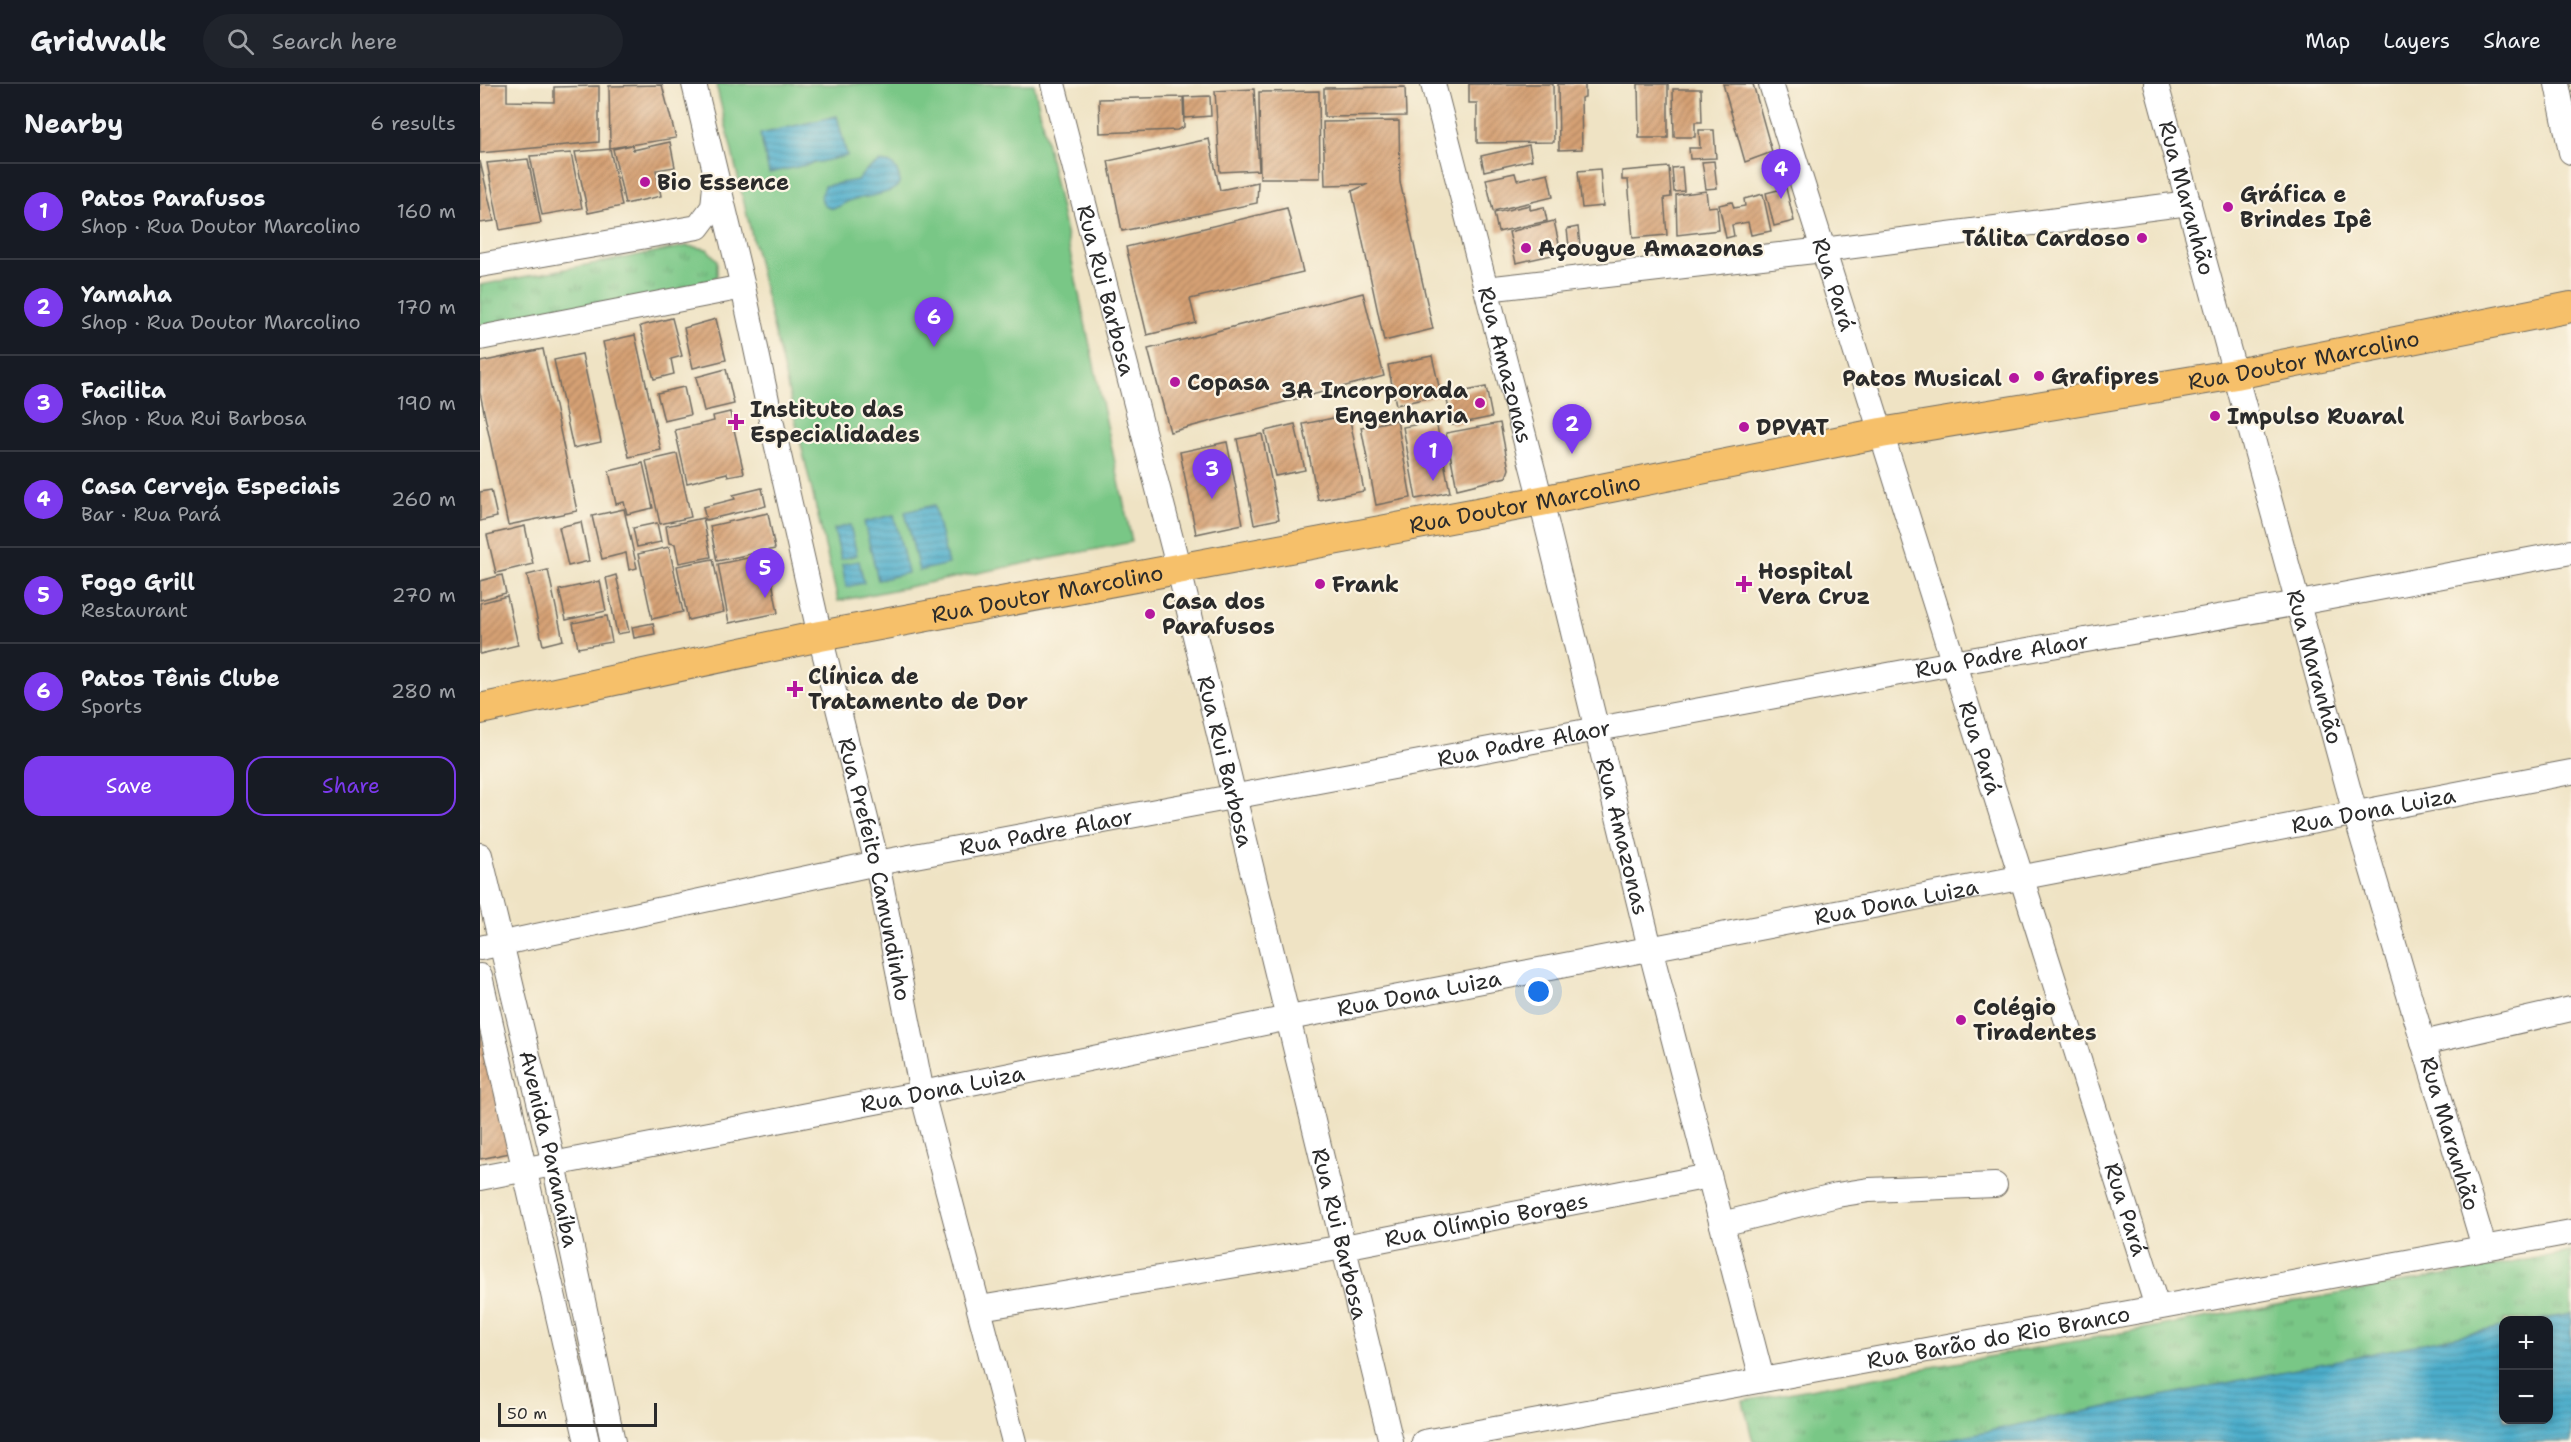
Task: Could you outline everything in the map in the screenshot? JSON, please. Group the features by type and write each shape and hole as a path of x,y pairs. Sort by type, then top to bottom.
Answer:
{"main road":[{"name":"Rua Doutor Marcolino","path":"480,709 820,636 1541,501 1881,433 2236,374 2571,307"}],"street":[{"name":"Rua Prefeito Camundinho","path":"694,84 743,287 820,636 877,863 922,1093 1014,1442"},
{"name":"Rua Rui Barbosa","path":"1053,84 1179,570 1391,1442"},
{"name":"Rua Amazonas","path":"1432,84 1541,501 1650,948 1762,1379"},
{"name":"Rua Pará","path":"1771,84 2157,1307"},
{"name":"Rua Maranhão","path":"2156,84 2355,813 2484,1247"},
{"path":"2557,84 2571,152"},
{"path":"480,265 698,227 713,207 716,177"},
{"path":"1486,289 2189,204"},
{"path":"698,227 716,242 723,255 725,274 717,291"},
{"path":"480,338 743,287"},
{"name":"Rua Padre Alaor","path":"491,946 877,863 1953,663 2299,603 2571,552"},
{"name":"Rua Dona Luiza","path":"480,1178 922,1093 1289,1018 2571,772"},
{"name":"Avenida Paranaíba","path":"481,865 491,946 554,1164 613,1442"},
{"name":"Avenida Paranaíba","path":"480,976 587,1442"},
{"path":"2423,1043 2571,1010"},
{"name":"Rua Olímpio Borges","path":"980,1308 1344,1247 1709,1176"},
{"path":"1722,1224 1848,1193 1995,1185"},
{"name":"Rua Barão do Rio Branco","path":"1424,1442 2571,1232"}],"green space":[{"path":"716,84 1034,84 1132,542 838,601"},
{"path":"687,246 707,249 717,260 717,276 700,287 480,330 480,285"},
{"path":"2571,1252 2571,1442 1753,1442 1743,1401"}],"water":[{"path":"837,116 847,156 769,173 760,134"},
{"path":"880,162 892,164 899,175 899,183 895,188 849,201 836,208 824,205 822,195 824,186 858,180 866,170"},
{"path":"934,505 948,564 919,571 905,512"},
{"path":"894,515 908,573 878,580 864,522"},
{"path":"850,525 857,555 841,559 834,529"},
{"path":"859,561 864,583 846,587 842,564"},
{"path":"2571,1314 2571,1442 1934,1442 2499,1328 2499,1424 2553,1424 2553,1317"}],"building":[{"path":"480,84 507,84 507,101 554,102 554,87 599,86 599,142 480,153"},
{"path":"1469,84 1553,84 1554,142 1477,143 1477,103 1469,103"},
{"path":"1558,84 1585,84 1585,97 1581,98 1582,149 1559,150"},
{"path":"1638,84 1668,84 1668,138 1639,138"},
{"path":"1723,84 1753,84 1772,152 1745,162"},
{"path":"662,85 676,138 610,148 609,86"},
{"path":"1405,87 1406,116 1324,117 1324,88"},
{"path":"1254,89 1259,170 1220,172 1215,91"},
{"path":"1673,89 1701,89 1702,122 1695,122 1695,137 1674,137"},
{"path":"1319,91 1320,178 1260,178 1259,92"},
{"path":"1210,96 1211,116 1185,118 1184,97"},
{"path":"1183,97 1184,127 1177,130 1100,133 1099,99"},
{"path":"1399,121 1400,182 1433,329 1384,341 1352,191 1368,184 1325,185 1323,122"},
{"path":"1699,130 1714,130 1716,158 1690,159 1689,148 1700,148"},
{"path":"1209,139 1220,190 1258,182 1257,203 1122,231 1108,161"},
{"path":"670,142 675,167 656,170 661,196 625,204 613,149 632,145 633,150"},
{"path":"1529,145 1532,160 1484,171 1481,156"},
{"path":"610,149 622,206 588,213 575,152"},
{"path":"571,153 582,208 542,215 530,156"},
{"path":"528,159 541,223 500,230 487,163"},
{"path":"480,161 494,221 480,223"},
{"path":"1714,161 1717,188 1706,189 1702,162"},
{"path":"1669,167 1671,197 1664,198 1667,235 1633,238 1628,180 1622,180 1622,171"},
{"path":"1682,167 1684,191 1674,192 1672,168"},
{"path":"1600,169 1603,206 1582,208 1578,171"},
{"path":"1515,173 1517,180 1548,173 1553,197 1493,211 1486,179"},
{"path":"1786,188 1794,221 1774,226 1766,193"},
{"path":"1706,191 1708,207 1717,206 1719,230 1677,235 1676,195"},
{"path":"1763,194 1771,231 1751,235 1748,222 1732,225 1734,236 1726,238 1719,205 1732,202 1734,208 1745,206 1744,199"},
{"path":"1530,205 1530,210 1544,207 1547,221 1498,232 1494,213"},
{"path":"1287,208 1303,272 1190,299 1196,323 1147,335 1126,247"},
{"path":"1554,221 1561,253 1516,263 1509,232"},
{"path":"1578,227 1581,254 1570,255 1567,229"},
{"path":"1363,293 1384,376 1170,432 1148,349"},
{"path":"672,318 682,356 671,359 674,374 654,379 640,326"},
{"path":"716,319 726,360 693,368 684,328"},
{"path":"635,335 661,450 629,457 603,342"},
{"path":"543,349 577,511 508,525 480,393 480,362"},
{"path":"582,354 601,442 573,448 554,360"},
{"path":"1432,356 1441,395 1396,405 1388,365"},
{"path":"726,369 734,404 704,411 696,377"},
{"path":"684,387 690,415 664,421 657,393"},
{"path":"1486,387 1492,417 1452,425 1446,395"},
{"path":"730,412 744,473 728,476 727,473 687,483 675,430 714,421 713,416"},
{"path":"1349,415 1364,491 1318,500 1303,424"},
{"path":"1397,420 1411,498 1376,505 1361,427"},
{"path":"1436,421 1450,492 1416,499 1403,427"},
{"path":"1500,423 1509,469 1506,477 1457,489 1446,433"},
{"path":"1295,424 1305,470 1275,476 1265,431"},
{"path":"1262,434 1279,519 1254,524 1237,439"},
{"path":"1227,442 1243,524 1196,534 1180,452"},
{"path":"677,454 691,517 660,524 646,461"},
{"path":"643,463 653,508 627,514 624,502 616,504 609,471"},
{"path":"762,488 766,506 706,520 703,507 735,499 733,495"},
{"path":"491,490 497,517 480,521 480,492"},
{"path":"624,509 637,568 629,570 626,553 602,559 592,516"},
{"path":"768,513 775,549 717,561 710,526"},
{"path":"703,518 711,557 679,563 675,544 669,543 666,526"},
{"path":"581,522 589,561 568,566 559,527"},
{"path":"657,523 661,542 637,547 633,528"},
{"path":"525,526 533,564 496,573 487,535"},
{"path":"669,547 683,612 652,619 638,554"},
{"path":"767,554 778,613 729,623 718,564"},
{"path":"713,559 724,612 688,620 677,566"},
{"path":"548,570 563,640 543,645 527,575"},
{"path":"502,575 506,593 480,600 480,581"},
{"path":"616,575 629,632 617,634 606,578"},
{"path":"600,581 606,611 566,620 559,590"},
{"path":"507,596 518,645 480,654 480,603"},
{"path":"607,616 612,642 578,648 573,623"},
{"path":"653,623 655,634 634,638 632,627"},
{"path":"480,1026 510,1153 480,1159"}],"place":[{"name":"Bio Essence","path":"645,182"},
{"name":"Casa Cerveja Especiais","path":"1781,199"},
{"name":"Gráfica e Brindes Ipê","path":"2228,207"},
{"name":"Tálita Cardoso","path":"2142,238"},
{"name":"Açougue Amazonas","path":"1526,248"},
{"name":"Patos Tênis Clube","path":"934,347"},
{"name":"Grafipres","path":"2039,376"},
{"name":"Patos Musical","path":"2014,378"},
{"name":"Copasa","path":"1175,382"},
{"name":"3A Incorporada Engenharia","path":"1480,403"},
{"name":"Impulso Ruaral","path":"2215,416"},
{"name":"Instituto das Especialidades","path":"736,422"},
{"name":"DPVAT","path":"1744,427"},
{"name":"Yamaha","path":"1572,454"},
{"name":"Patos Parafusos","path":"1433,481"},
{"name":"Facilita","path":"1212,499"},
{"name":"Frank","path":"1320,584"},
{"name":"Hospital Vera Cruz","path":"1744,584"},
{"name":"Fogo Grill","path":"765,598"},
{"name":"Casa dos Parafusos","path":"1150,614"},
{"name":"Clínica de Tratamento de Dor","path":"795,689"},
{"name":"Colégio Tiradentes","path":"1961,1020"}]}
